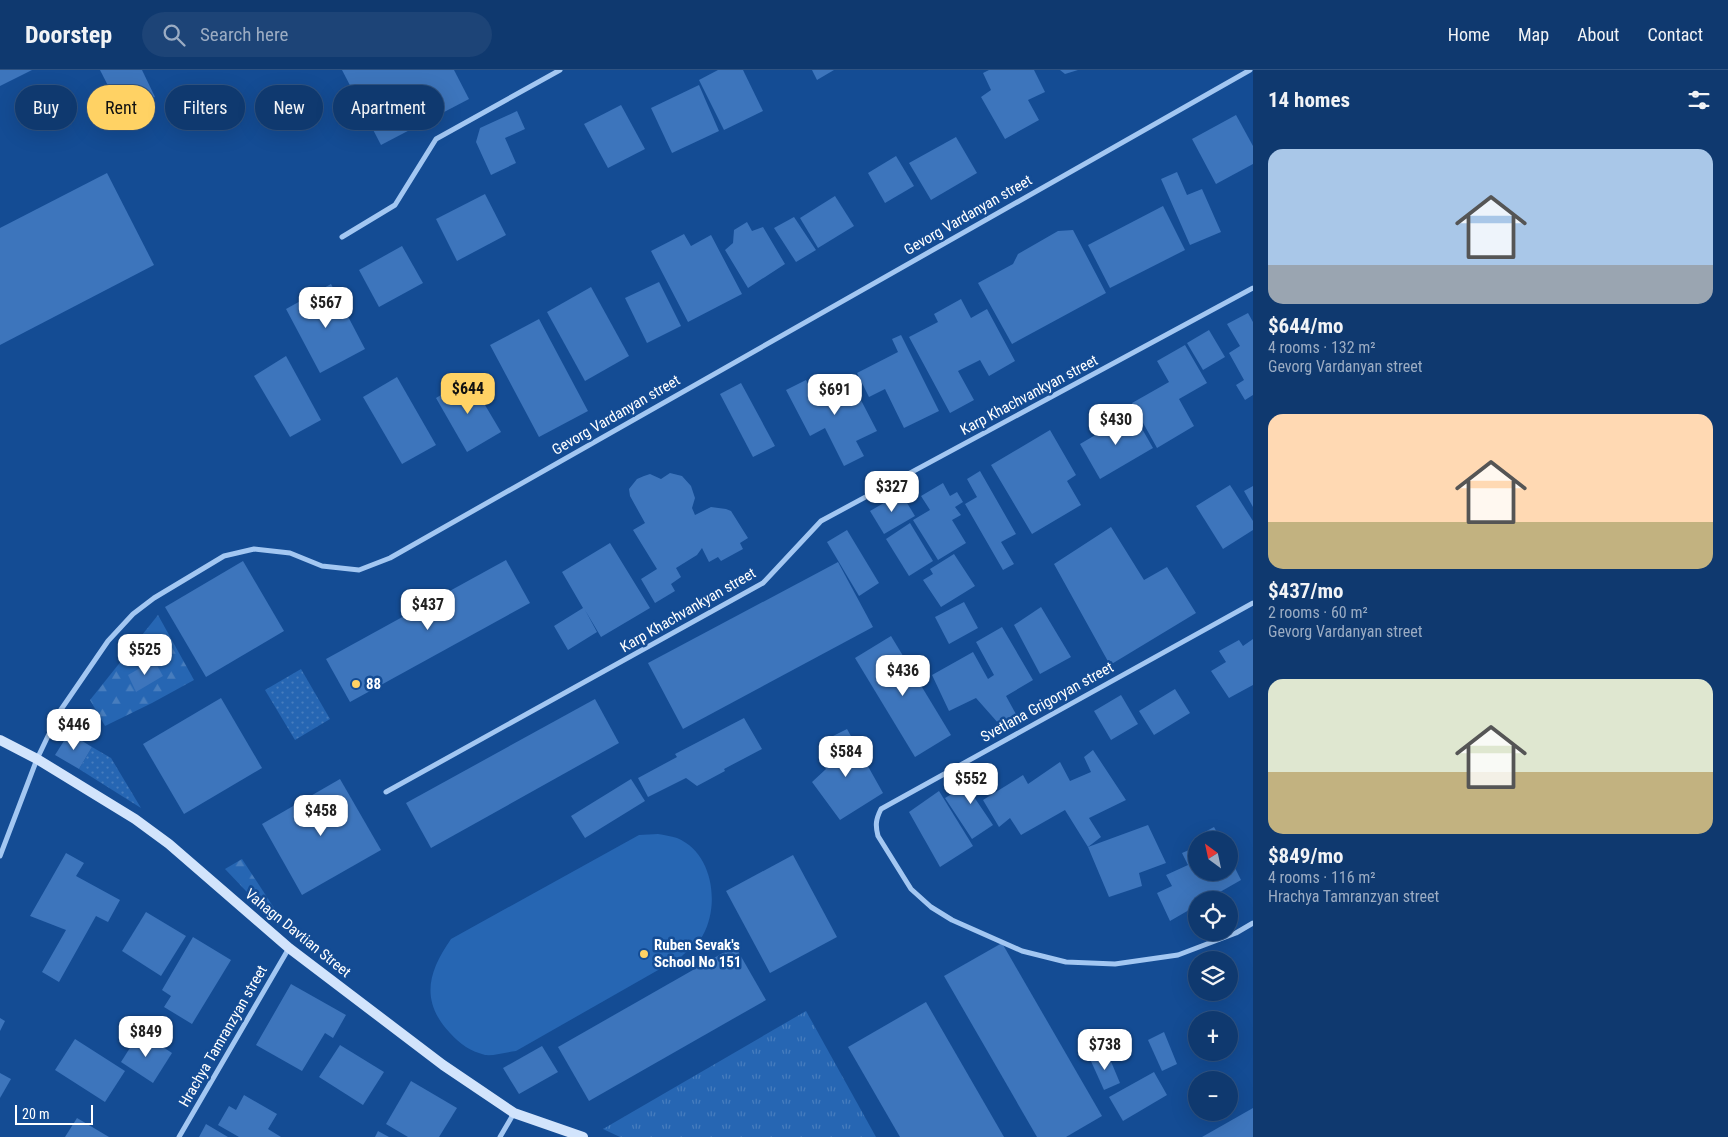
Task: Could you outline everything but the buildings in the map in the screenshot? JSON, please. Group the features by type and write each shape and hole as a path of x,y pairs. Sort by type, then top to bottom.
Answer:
{"street":[{"path":"342,237 395,205 436,139 560,70"},
{"name":"Gevorg Vardanyan street","path":"0,856 38,759 60,711 108,641 127,621 154,598 224,556 254,549 290,553 322,566 359,570 390,558 1250,70"},
{"name":"Karp Khachvankyan street","path":"386,792 762,583 822,521 1253,288"},
{"name":"Svetlana Grigoryan street","path":"1253,603 881,809 876,819 878,836 911,889 931,907 952,920 1022,951 1066,962 1115,964 1178,955 1236,933 1253,923"},
{"name":"Vahagn Davtian Street","path":"0,740 38,759 135,819 169,844 289,948 443,1065 514,1113 583,1137"},
{"name":"Hrachya Tamranzyan street","path":"179,1137 289,948"},
{"path":"500,1137 514,1113"}],"green space":[{"path":"158,615 194,680 105,726 90,700"},
{"path":"301,669 330,719 295,740 265,690"},
{"path":"92,747 111,758 141,808 79,769"},
{"path":"658,834 677,838 689,845 699,855 706,867 712,895 711,909 703,935 696,944 681,957 516,1051 485,1055 470,1049 454,1037 440,1021 431,998 431,986 437,963 451,939 639,835"},
{"path":"242,859 276,911 270,916 225,869"},
{"path":"806,1011 876,1137 620,1137 603,1129"}],"place":[{"name":"88","path":"356,684"},
{"name":"Ruben Sevak's School No 151","path":"644,954"}]}
